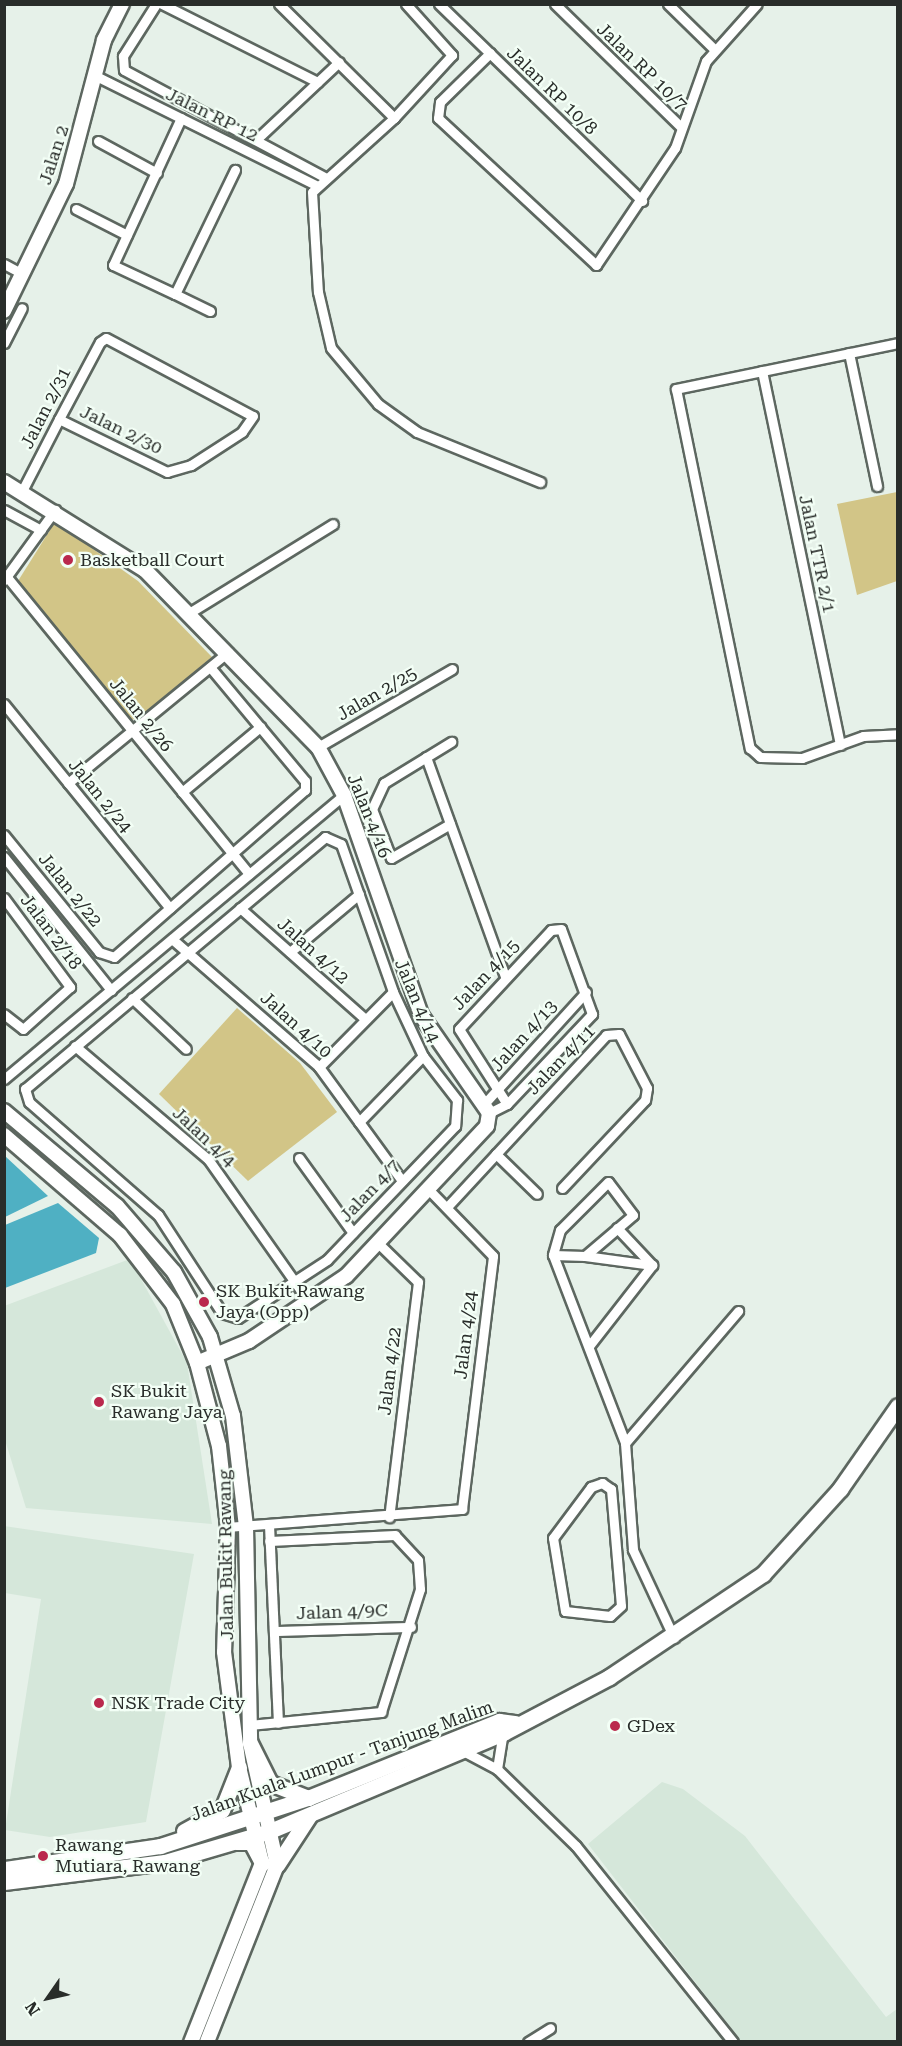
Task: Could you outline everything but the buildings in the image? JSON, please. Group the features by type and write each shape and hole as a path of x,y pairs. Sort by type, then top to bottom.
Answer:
{"main road":[{"name":"Jalan Kuala Lumpur - Tanjung Malim","path":"4,1869 126,1855 257,1815 312,1804 503,1733 516,1723 674,1638 763,1574 801,1537 897,1406"},
{"name":"Jalan Kuala Lumpur - Tanjung Malim","path":"4,1882 154,1863 263,1833 312,1804 499,1721 516,1723"},
{"path":"233,1842 251,1842 270,1864 299,1826 312,1804 270,1783 250,1743"},
{"path":"126,1855 222,1810 239,1767"}],"street":[{"name":"Jalan 2","path":"4,311 66,184 94,75 122,4"},
{"path":"156,4 123,56 124,70 258,138 324,177"},
{"path":"162,4 318,81"},
{"path":"279,4 394,118"},
{"path":"406,4 452,55 394,118 316,184 310,221 331,348 378,404 417,432 540,482"},
{"name":"Jalan RP 10/8","path":"439,4 642,201"},
{"name":"Jalan RP 10/7","path":"555,4 681,127"},
{"path":"668,4 714,49"},
{"path":"489,53 440,102 436,114 502,182 590,265 603,261 675,148 681,127 714,49 757,4"},
{"path":"258,138 339,62"},
{"name":"Jalan RP 12","path":"94,75 316,184"},
{"path":"181,118 113,265 210,311"},
{"path":"98,141 157,173"},
{"path":"175,294 235,170"},
{"path":"76,209 127,235"},
{"path":"4,264 23,273"},
{"path":"4,343 22,309"},
{"name":"Jalan 2/31","path":"22,491 100,342 108,338 253,416 242,432 191,465 167,472"},
{"path":"897,343 676,390 743,725 750,748 760,757 802,758 863,736 897,734"},
{"path":"849,353 878,486"},
{"name":"Jalan TTR 2/1","path":"762,371 840,745"},
{"name":"Jalan 2/30","path":"59,419 167,472"},
{"name":"Jalan 4/16","path":"4,482 55,510 145,570 228,652 318,747 344,795 421,1015 487,1108"},
{"path":"4,510 40,530"},
{"path":"6,578 55,510"},
{"path":"189,613 333,524"},
{"name":"Jalan 2/26","path":"6,578 249,874"},
{"path":"68,783 228,652"},
{"path":"170,908 305,790 305,781 210,667"},
{"name":"Jalan 2/25","path":"318,747 452,669"},
{"name":"Jalan 2/24","path":"4,704 170,908"},
{"path":"182,792 260,727"},
{"path":"450,824 398,857 385,854 372,809 377,790 451,742"},
{"path":"426,757 505,976"},
{"path":"4,1079 344,795"},
{"name":"Jalan 2/22","path":"4,835 99,952 114,957 170,908"},
{"name":"Jalan 4/14","path":"240,908 326,837 341,844 391,988 423,1056 457,1100 456,1113"},
{"path":"4,857 111,990"},
{"path":"290,952 359,894"},
{"name":"Jalan 2/18","path":"4,898 70,987 23,1029 17,1028 4,1014"},
{"path":"75,1046 240,908"},
{"name":"Jalan 4/12","path":"240,908 364,1018"},
{"name":"Jalan 4/15","path":"507,1104 458,1031 505,976 551,930 565,935 586,992"},
{"name":"Jalan 4/10","path":"172,939 319,1067 402,1181"},
{"path":"319,1067 391,988 407,976"},
{"path":"197,1363 217,1356 309,1302 380,1245 487,1126 487,1108 507,1104 592,1014 586,992"},
{"name":"Jalan 4/13","path":"487,1108 497,1090 586,992"},
{"path":"132,998 186,1049"},
{"name":"Jalan 4/11","path":"447,1207 606,1035 619,1034 648,1088 645,1100 562,1188"},
{"name":"Jalan 4/7","path":"75,1046 25,1089 29,1102 158,1215 222,1312 238,1318 295,1282 353,1233 455,1126 456,1113"},
{"name":"Jalan 4/4","path":"75,1046 208,1160 309,1302"},
{"path":"359,1122 423,1056"},
{"name":"Jalan Bukit Rawang","path":"4,1111 138,1228 174,1272 217,1356 240,1448 246,1526 249,1725 257,1815"},
{"name":"Jalan Bukit Rawang","path":"4,1135 120,1235 173,1304 197,1363 219,1446 228,1527 226,1665 239,1767 263,1833 270,1864"},
{"path":"496,1154 537,1194"},
{"path":"299,1158 353,1233"},
{"path":"585,1256 633,1215 608,1182 560,1230 553,1255 625,1443 633,1550 674,1638"},
{"name":"Jalan 4/24","path":"389,1517 462,1509 493,1256 429,1190"},
{"path":"617,1228 652,1265"},
{"name":"Jalan 4/22","path":"380,1245 418,1282 389,1517"},
{"path":"553,1255 585,1256 652,1265"},
{"path":"589,1346 652,1265"},
{"path":"625,1443 738,1311"},
{"path":"602,1483 610,1489 615,1553 621,1602 617,1613 563,1610 553,1538 592,1486 602,1483"},
{"path":"228,1527 389,1517"},
{"path":"269,1525 278,1723"},
{"path":"249,1725 381,1712 411,1627 420,1589 418,1560 404,1539 269,1541"},
{"path":"615,1553 633,1550"},
{"name":"Jalan 4/9C","path":"274,1631 411,1627"},
{"path":"226,1665 236,1661 246,1638"},
{"path":"497,1769 503,1733"},
{"path":"461,1750 497,1769 576,1846 733,2042"},
{"path":"191,2042 205,2000 270,1864"},
{"path":"207,2042 270,1864"},
{"path":"205,2000 219,2005"},
{"path":"528,2042 550,2028"}],"shaded area":[{"path":"897,492 897,581 857,595 837,504"},
{"path":"55,522 138,581 212,657 139,721 126,717 18,581"},
{"path":"237,1008 300,1063 337,1112 248,1181 159,1094"},
{"name":"SK Bukit Rawang Jaya","path":"130,1259 187,1363 212,1524 26,1508 5,1440 4,1306"},
{"name":"NSK Trade City","path":"4,1526 194,1554 146,1822 50,1837 5,1830 41,1599 5,1593"},
{"path":"662,1782 683,1789 745,1836 886,2017 897,2009 897,2041 741,2041 588,1844"}],"water":[{"path":"5,1156 48,1196 4,1217"},
{"path":"58,1203 99,1238 96,1253 5,1288 5,1225"}],"place":[{"name":"Basketball Court","path":"68,560"},
{"name":"SK Bukit Rawang Jaya (Opp)","path":"204,1302"},
{"name":"SK Bukit Rawang Jaya","path":"99,1402"},
{"name":"NSK Trade City","path":"99,1703"},
{"name":"GDex","path":"615,1726"},
{"name":"Rawang Mutiara, Rawang","path":"43,1856"}]}
